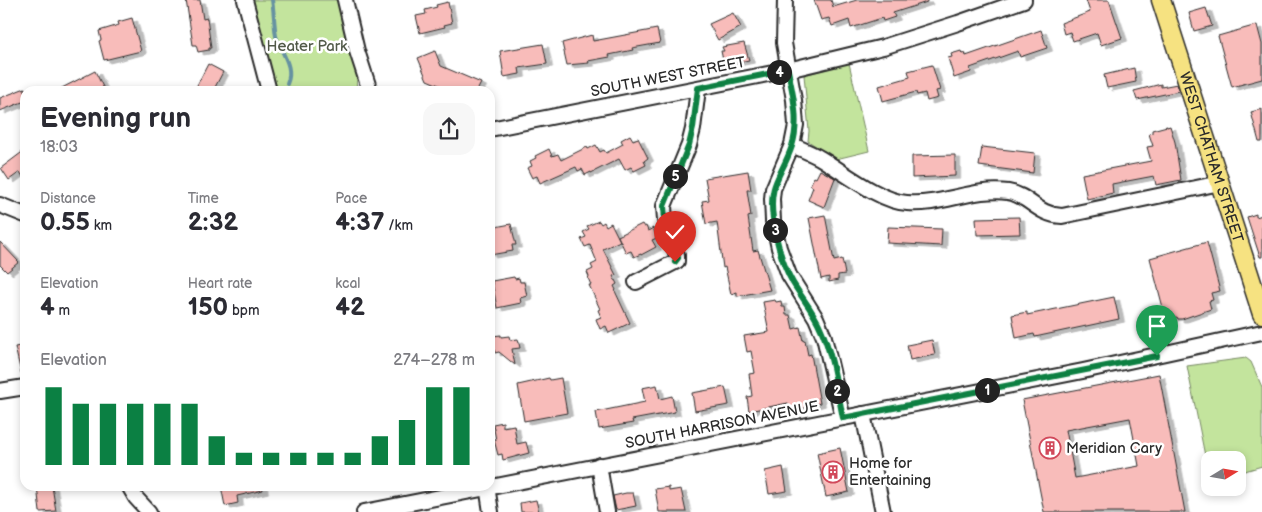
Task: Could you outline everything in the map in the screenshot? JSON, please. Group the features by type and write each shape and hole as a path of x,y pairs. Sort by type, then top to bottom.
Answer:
{"main road":[{"name":"WEST CHATHAM STREET","path":"1161,0 1262,314"}],"street":[{"path":"245,0 268,86"},
{"path":"345,0 357,51 368,86"},
{"path":"785,0 784,43 796,125 792,145 773,189 773,220 779,248 789,275 816,318 824,337 843,418"},
{"name":"SOUTH WEST STREET","path":"495,128 788,70 904,41 1024,0"},
{"path":"636,282 677,261 677,255 665,220 664,206 689,145 698,88"},
{"path":"792,145 817,156 885,197 906,204 978,193 1010,192 1020,196 1043,212 1053,216 1062,216 1220,184"},
{"path":"0,205 20,213"},
{"name":"SOUTH HARRISON AVENUE","path":"495,486 1157,356 1262,332"},
{"path":"0,391 20,388"},
{"path":"863,414 883,512"},
{"path":"599,466 607,512"},
{"path":"132,491 149,512"},
{"name":"SOUTH HARRISON AVENUE","path":"364,512 467,491"},
{"path":"488,491 491,512"}],"green space":[{"name":"Heater Park","path":"251,0 338,0 357,78 356,86 275,86"},
{"path":"849,63 869,151 836,159 808,141 809,131 804,75"},
{"path":"1246,358 1251,362 1262,387 1262,466 1246,471 1246,451 1204,451 1187,366"}],"building":[{"path":"186,0 200,0 203,19 207,18 211,48 209,50 198,52 196,45 193,45"},
{"path":"814,0 831,0 833,7 857,0 927,0 927,2 893,13 895,17 883,21 882,18 851,28 849,20 832,26 829,18 821,20"},
{"path":"1086,0 1109,0 1122,38 1101,45 1097,33 1073,41 1070,32 1064,34 1061,23 1090,12"},
{"path":"448,2 452,23 444,25 445,27 420,33 416,16 426,14 425,10"},
{"path":"1206,8 1212,26 1194,31 1189,13"},
{"path":"733,13 741,27 718,40 709,24"},
{"path":"132,18 141,51 104,60 99,41 101,40 99,31 119,25 118,22"},
{"path":"1257,25 1262,44 1262,79 1232,87 1218,36"},
{"path":"657,29 660,43 632,48 633,50 609,55 610,57 588,61 589,63 567,65 562,43 592,35 593,41"},
{"path":"1041,30 1047,48 1020,57 1018,51 970,68 971,72 954,78 948,58 952,57 951,54 961,51 966,56"},
{"path":"744,43 749,60 724,65 721,51 724,51 722,47"},
{"path":"543,44 547,64 519,68 520,74 504,77 500,51"},
{"path":"435,51 441,66 481,83 480,86 441,86 427,80 418,58"},
{"path":"208,64 223,72 216,86 197,86"},
{"path":"932,65 940,90 936,91 938,98 927,101 925,93 917,95 916,92 883,101 879,86 910,77 908,71"},
{"path":"1134,68 1136,82 1107,88 1104,75"},
{"path":"95,71 102,86 66,86"},
{"path":"1161,84 1161,87 1177,84 1179,91 1137,100 1134,91"},
{"path":"20,90 20,103 0,111 0,98"},
{"path":"1262,109 1262,142 1259,142 1251,112"},
{"path":"1170,126 1175,142 1181,180 1156,185 1154,176 1112,184 1113,193 1087,199 1082,174 1151,161 1147,147 1153,146 1149,134 1152,133 1152,130"},
{"path":"630,135 633,140 638,138 648,158 644,161 646,165 634,171 631,167 625,170 619,159 585,175 582,169 578,171 576,167 540,183 537,176 532,178 527,168 532,166 530,161 536,158 535,156 549,149 552,156 558,154 561,160 587,147 588,149 596,145 600,152 604,150 606,153 623,144 621,140"},
{"path":"982,147 1035,153 1033,173 979,166"},
{"path":"20,154 20,172 9,180 1,168"},
{"path":"955,155 955,176 912,178 912,156"},
{"path":"820,170 835,178 824,207 808,200 813,187 810,185"},
{"path":"748,171 751,190 747,190 751,216 748,217 753,251 758,250 770,290 737,296 737,292 731,294 725,267 723,268 717,222 706,224 702,201 709,200 705,178"},
{"path":"1256,214 1256,217 1262,215 1262,257 1260,257 1247,217"},
{"path":"825,215 834,261 842,259 845,274 838,275 838,280 829,282 829,277 821,279 809,218"},
{"path":"1019,217 1020,234 977,235 976,218"},
{"path":"599,221 601,224 604,222 606,226 611,223 620,241 603,249 616,275 613,276 617,284 614,286 615,291 630,323 609,333 606,326 600,329 596,319 601,317 598,310 600,309 589,285 591,285 587,272 593,269 591,265 597,262 590,245 585,247 581,239 586,237 583,232 589,229 587,226"},
{"path":"511,224 516,245 512,245 513,251 495,254 495,227"},
{"path":"642,224 644,227 646,226 648,231 653,228 657,238 652,240 656,247 634,257 631,251 626,253 618,236"},
{"path":"888,227 942,229 941,246 887,243"},
{"path":"0,242 19,262 7,272 0,265"},
{"path":"1207,242 1220,291 1211,293 1213,300 1209,301 1211,309 1182,319 1177,317 1166,319 1150,258"},
{"path":"514,277 515,279 519,278 520,282 524,282 527,296 520,298 521,303 497,308 495,280"},
{"path":"1114,297 1119,319 1035,337 1034,334 1016,338 1012,315 1027,312 1027,315"},
{"path":"775,300 776,302 781,301 782,307 785,307 786,315 790,315 793,329 800,327 808,355 811,354 820,403 794,411 793,408 789,409 788,403 749,411 747,397 752,396 749,374 755,373 751,351 747,352 744,336 769,332 763,302"},
{"path":"495,336 509,336 510,340 518,339 520,348 512,349 515,365 499,352 495,353"},
{"path":"932,340 935,355 910,360 907,345"},
{"path":"20,346 20,369 15,347"},
{"name":"Meridian Cary","path":"1159,374 1185,512 1044,512 1022,400","holes":["1130,418 1139,466 1075,478 1066,430"]},
{"path":"549,378 550,380 561,378 567,413 524,421 518,385"},
{"path":"657,385 660,399 672,396 675,412 632,420 633,423 599,429 596,412 645,402 642,388"},
{"path":"725,387 729,405 695,411 692,393"},
{"path":"503,422 503,427 514,425 517,444 526,442 529,453 503,460 502,454 498,455 495,444 495,424"},
{"name":"Home for Entertaining","path":"840,448 849,492 826,497 817,453"},
{"path":"783,467 787,491 769,494 765,471"},
{"path":"669,487 669,491 681,489 686,512 659,512 655,489"},
{"path":"38,491 53,491 56,511 40,512"},
{"path":"222,491 259,491 237,496 238,503 225,506"},
{"path":"633,493 636,506 616,510 613,496"},
{"path":"536,500 539,512 521,512 520,503"}],"waterway":[{"path":"272,0 276,36 288,65 289,77 287,84"}],"place":[{"name":"Meridian Cary","path":"1050,448"},
{"name":"Home for Entertaining","path":"833,472"}],"route":[{"path":"675,262 678,258 665,220 664,206 689,145 698,88 788,70 796,125 787,159 773,189 773,220 785,266 792,282 816,318 824,337 843,418 1157,356"}]}
